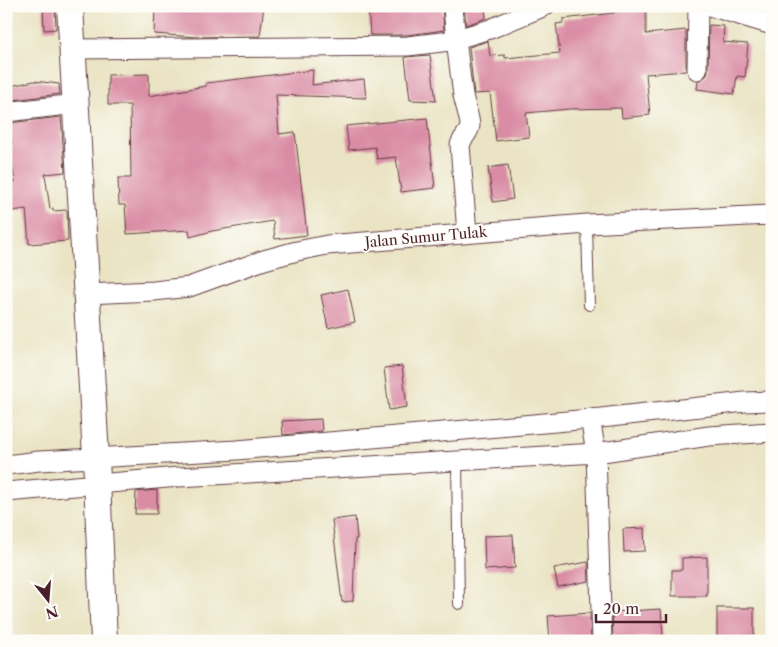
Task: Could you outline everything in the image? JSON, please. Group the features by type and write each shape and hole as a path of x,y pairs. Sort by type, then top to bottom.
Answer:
{"street":[{"path":"70,6 104,641"},
{"path":"453,6 455,40 464,100 470,125 468,132 461,138 460,145 467,233"},
{"path":"72,49 408,46 455,40 490,29 545,6"},
{"path":"697,70 698,6"},
{"path":"709,6 772,25"},
{"path":"6,112 76,104"},
{"name":"Jalan Sumur Tulak","path":"86,294 154,291 188,287 264,260 327,245 587,224 772,215"},
{"path":"6,492 148,456 591,421 745,402 772,401"},
{"path":"591,421 596,449 602,641"},
{"path":"6,465 96,470 313,468 457,460 596,449 709,436 772,432"}],"lane":[{"path":"587,224 589,305"},
{"path":"457,460 459,604"}],"building":[{"path":"43,6 55,6 56,29 44,30"},
{"path":"155,6 264,6 260,36 196,37 154,34"},
{"path":"368,6 442,6 444,30 407,35 370,35"},
{"path":"464,6 485,6 486,18 466,25"},
{"path":"646,10 646,34 686,30 686,71 646,74 650,115 622,118 621,108 569,109 526,113 529,137 496,141 490,93 474,94 469,47 488,41 490,56 505,55 505,58 560,53 556,24 563,23 563,19 614,13 614,11"},
{"path":"709,25 724,26 723,42 748,44 745,77 737,76 734,94 697,89 698,81 706,76 708,71"},
{"path":"430,55 436,101 410,100 405,57"},
{"path":"313,70 312,85 364,79 366,98 276,95 279,134 295,132 307,235 275,239 273,221 212,231 190,237 189,230 127,234 125,205 119,205 118,178 131,178 130,105 108,105 108,75 149,74 149,96 206,86 206,83"},
{"path":"34,81 59,84 60,94 6,101 6,87"},
{"path":"61,117 65,172 45,174 50,209 53,208 53,211 67,210 68,241 29,244 26,209 6,212 6,183 15,182 8,143 12,143 9,123"},
{"path":"427,118 435,188 401,192 396,157 377,159 375,147 349,150 346,126"},
{"path":"508,165 513,199 493,202 488,168"},
{"path":"348,289 355,322 328,328 321,295"},
{"path":"402,366 407,407 389,410 384,368"},
{"path":"321,419 322,431 283,435 282,421"},
{"path":"157,490 157,514 135,514 136,492"},
{"path":"355,517 357,539 355,539 353,601 342,602 332,520"},
{"path":"644,528 645,551 624,552 623,529"},
{"path":"513,535 515,568 485,570 484,536"},
{"path":"707,557 707,596 672,596 672,570 682,570 682,558"},
{"path":"588,562 589,581 558,587 554,568"},
{"path":"717,608 754,608 754,641 717,641"},
{"path":"661,609 663,637 613,639 612,612"},
{"path":"590,613 591,641 550,641 548,616"}]}
